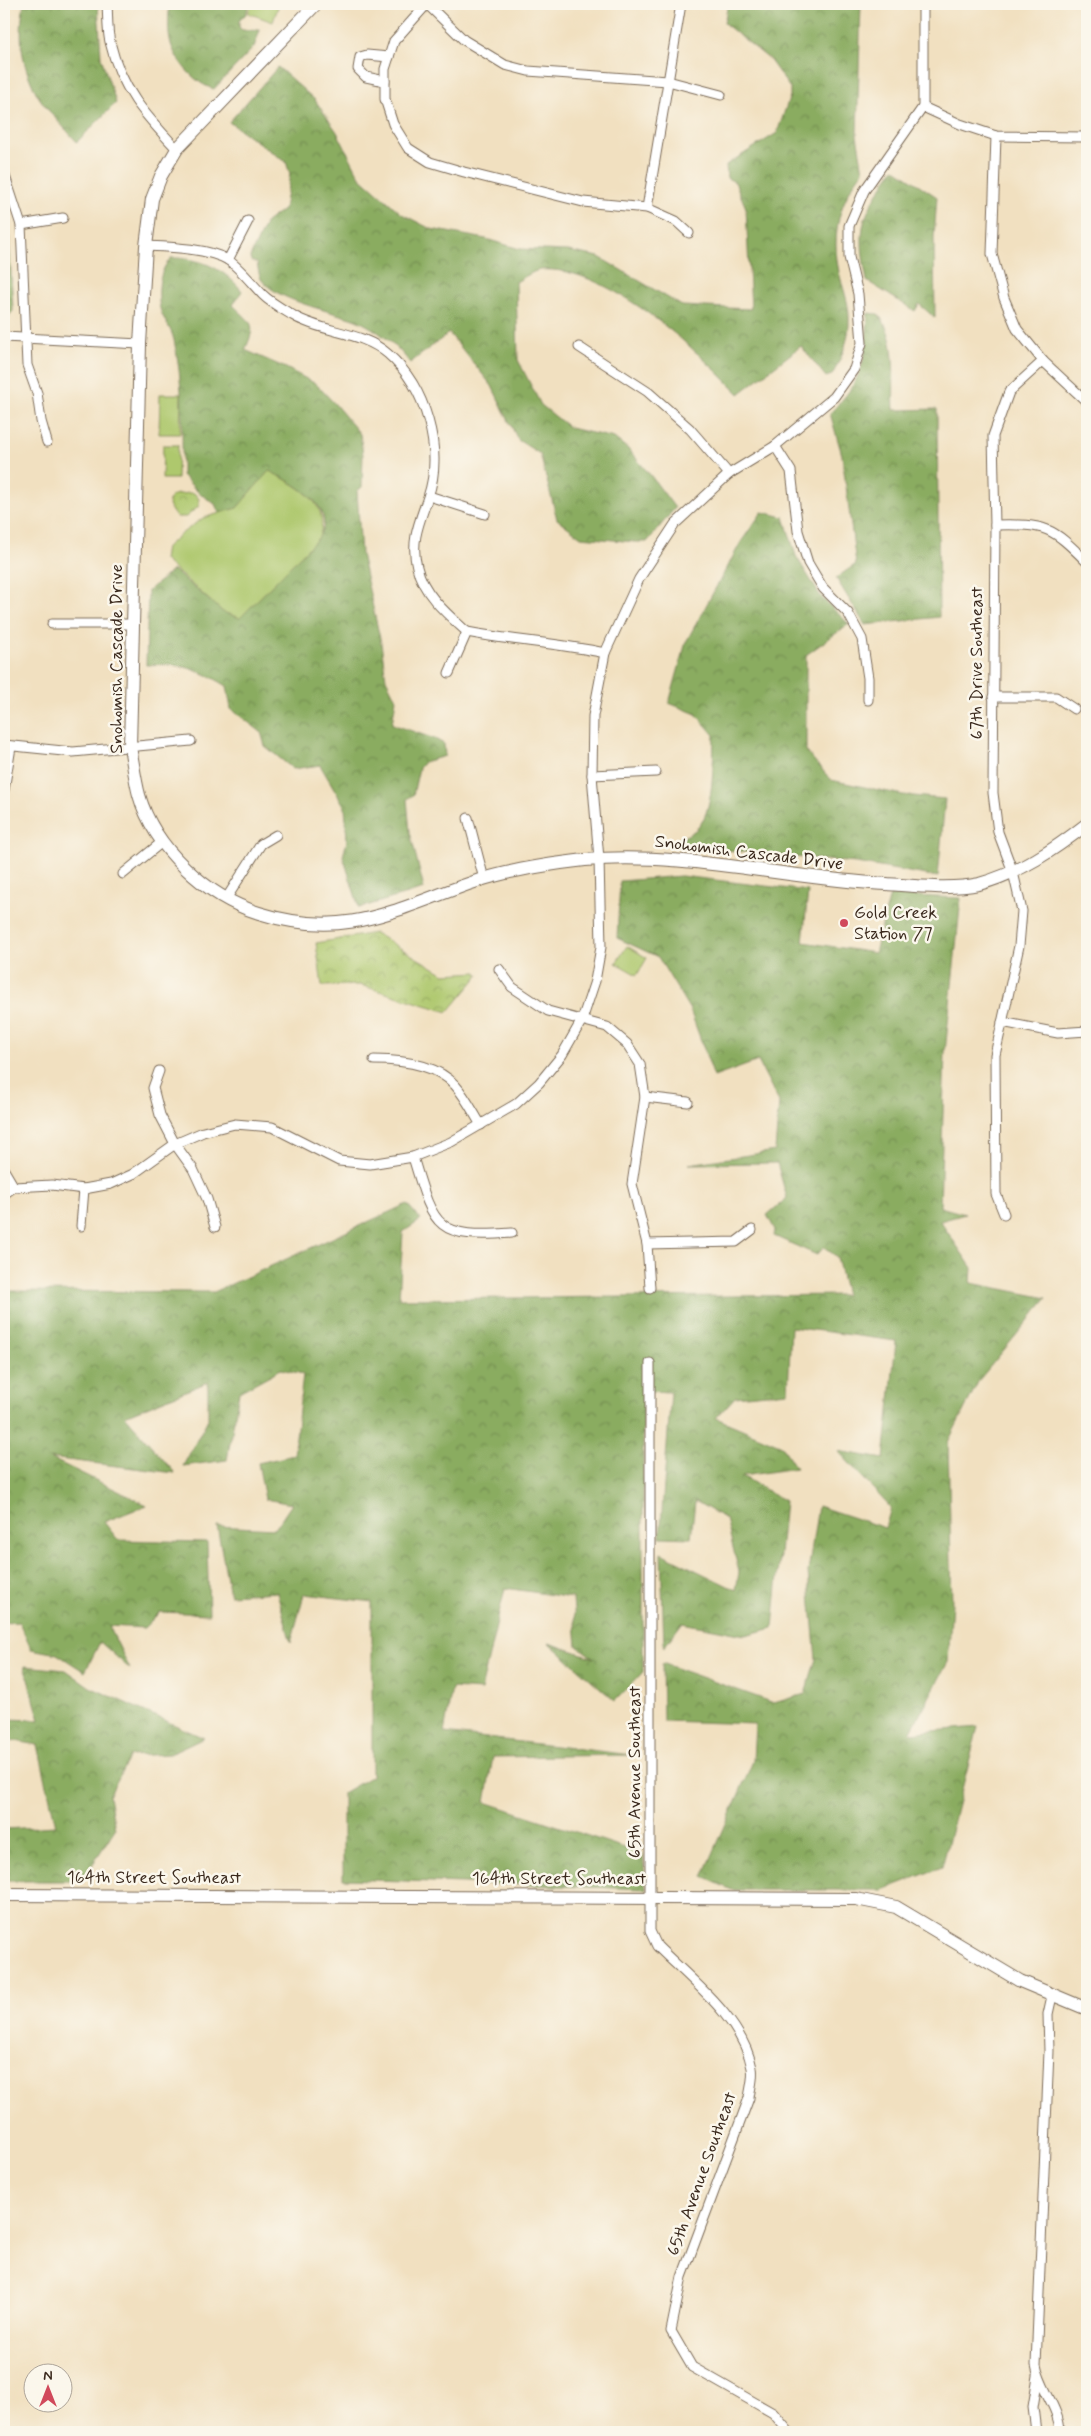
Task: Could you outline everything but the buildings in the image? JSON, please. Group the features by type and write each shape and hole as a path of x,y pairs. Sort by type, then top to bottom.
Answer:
{"street":[{"path":"107,4 110,41 123,81 141,110 177,148"},
{"name":"Snohomish Cascade Drive","path":"316,4 177,148 161,176 152,199 146,246 140,344 130,747 140,797 162,842 184,867 226,899 257,912 295,923 341,924 392,913 484,879 548,864 598,859 686,861 840,882 929,887 976,884 1013,872 1064,843 1087,824"},
{"path":"689,233 676,221 646,208 583,202 430,162 408,148 393,124 385,99 385,69 394,41 427,4 464,40 505,65 528,71 668,80 721,95"},
{"path":"646,208 681,4"},
{"path":"4,1194 14,1187 52,1185 84,1189 111,1184 133,1174 175,1144 203,1132 235,1124 272,1127 339,1161 370,1164 413,1157 451,1142 516,1104 539,1083 562,1055 582,1020 595,981 601,947 598,859 592,775 593,716 605,653 639,579 675,524 729,474 775,446 834,397 854,369 862,343 858,294 849,257 850,226 864,191 923,107 923,4"},
{"path":"385,80 366,77 358,69 358,64 360,57 367,55 389,57"},
{"path":"923,107 960,124 996,136 1087,137"},
{"path":"996,136 992,254 1004,298 1017,330 1043,361 1087,402"},
{"path":"4,173 22,225 26,365 37,393 47,442"},
{"path":"22,225 63,218"},
{"path":"228,260 248,221"},
{"path":"146,246 181,247 228,260 265,297 296,317 367,340 388,354 424,403 432,442 433,464 429,496 419,519 414,540 417,567 426,588 443,610 467,632 562,644 605,653"},
{"path":"4,337 140,344"},
{"path":"579,347 648,392 690,428 729,474"},
{"name":"67th Drive Southeast","path":"1004,1214 996,1194 995,1055 1022,929 1022,910 1013,872 998,832 993,792 995,525 993,436 1009,392 1043,361"},
{"path":"775,446 791,471 798,531 808,563 823,588 848,612 862,639 868,678 868,700"},
{"path":"429,496 485,514"},
{"path":"995,525 1031,525 1048,529 1062,536 1087,562"},
{"path":"52,624 134,624"},
{"path":"449,673 467,632"},
{"path":"993,697 1056,697 1074,709"},
{"path":"4,790 7,746 73,752 191,741"},
{"path":"592,775 656,772"},
{"path":"468,818 484,879"},
{"path":"226,899 261,844 276,835"},
{"path":"123,874 162,842"},
{"path":"498,969 512,988 548,1011 607,1027 627,1044 640,1064 645,1097 632,1184 647,1244 650,1288"},
{"path":"1002,1022 1058,1033 1087,1031"},
{"path":"374,1060 398,1060 431,1069 455,1084 481,1125"},
{"path":"159,1071 153,1088 160,1115 175,1144 193,1169 208,1199 215,1227"},
{"path":"645,1097 688,1102"},
{"path":"413,1157 426,1200 434,1216 449,1230 475,1236 512,1233"},
{"path":"4,1170 14,1187"},
{"path":"81,1226 84,1189"},
{"path":"647,1244 736,1242 752,1230"},
{"name":"65th Avenue Southeast","path":"650,1363 650,1932 657,1946 726,2016 744,2040 753,2070 749,2098 682,2277 670,2331 692,2367 773,2413 789,2432"},
{"name":"164th Street Southeast","path":"4,1895 651,1896 856,1899 896,1907 1020,1981 1052,1996 1087,2009"},
{"path":"1052,1996 1048,2014 1049,2051 1036,2366 1038,2376 1058,2418 1060,2432"},
{"path":"1036,2432 1034,2407 1038,2376"}],"green space":[{"path":"24,4 98,4 101,57 116,103 77,142 41,100 27,72 21,39"},
{"path":"169,4 249,4 246,14 239,21 239,27 242,30 260,30 254,47 214,89 194,77 182,65 174,51 169,34"},
{"path":"251,4 279,4 273,22 248,13"},
{"path":"728,4 861,4 857,135 863,171 848,194 843,206 839,218 836,244 839,272 849,311 847,340 832,375 826,377 801,346 739,394 674,333 620,295 592,281 565,272 540,270 516,282 518,360 541,405 570,428 614,438 628,449 675,508 647,542 581,537 557,519 540,454 518,440 492,386 449,333 410,363 393,344 371,328 356,320 291,299 268,287 261,279 257,263 251,261 250,257 266,222 284,209 290,174 286,162 229,122 278,67 315,100 337,132 360,177 402,214 431,229 486,239 520,249 568,251 599,257 682,306 751,309 746,208 735,182 727,178 726,165 777,133 790,96 790,88 769,59 724,23"},
{"path":"894,168 937,197 934,237 935,318 919,304 915,311 867,281 862,248 863,227 872,204"},
{"path":"5,212 9,238 13,311 4,321"},
{"path":"171,258 201,262 228,276 242,291 233,305 249,321 252,329 245,350 316,384 360,434 363,455 362,487 357,491 361,554 381,643 386,679 396,699 392,724 444,744 445,756 424,762 419,768 413,795 407,799 410,832 424,889 359,908 343,856 347,841 345,807 320,765 293,769 265,746 261,732 231,709 227,686 188,668 169,665 146,665 148,591 173,570 223,612 240,618 319,537 324,525 323,515 312,499 295,485 269,471 237,508 220,515 215,504 199,493 182,475 182,407 177,357 174,340 161,311 159,301 160,278 164,267"},
{"path":"868,313 878,314 885,324 889,335 893,360 894,410 937,409 939,617 865,625 836,578 856,564 842,455 830,413 850,390 861,368 866,344"},
{"path":"160,394 181,394 180,434 159,434"},
{"path":"163,445 178,445 177,479 162,479"},
{"path":"269,471 309,496 321,514 322,525 319,537 240,618 223,612 164,560 166,547 203,518 237,508"},
{"path":"194,493 199,499 199,506 186,517 176,517 169,506 169,500 174,495"},
{"path":"762,512 784,517 796,556 821,597 849,624 806,655 806,751 831,780 903,795 945,799 938,877 856,863 666,844 691,833 701,824 709,801 713,772 714,735 696,714 669,703 686,642 741,542"},
{"path":"681,876 808,891 803,942 875,953 890,895 961,898 945,1052 940,1207 965,1214 940,1221 972,1268 971,1283 1047,1298 979,1380 948,1442 952,1603 948,1662 910,1733 978,1727 942,1867 883,1890 732,1890 703,1877 753,1761 755,1724 663,1721 662,1663 774,1703 805,1694 816,1659 808,1572 818,1506 885,1528 891,1508 838,1451 884,1459 896,1341 791,1327 788,1392 735,1397 716,1418 782,1446 796,1468 742,1476 785,1501 773,1628 745,1635 682,1623 664,1647 661,1553 736,1590 739,1572 726,1519 695,1501 691,1538 660,1537 671,1392 643,1391 643,1672 615,1701 549,1643 594,1658 577,1646 573,1598 505,1588 481,1690 452,1688 444,1733 632,1755 493,1757 485,1802 643,1854 646,1889 343,1879 343,1793 372,1776 372,1602 304,1594 291,1643 277,1592 230,1595 217,1526 275,1529 292,1504 265,1499 258,1463 294,1455 303,1374 281,1369 239,1392 227,1460 183,1466 208,1419 208,1382 125,1416 175,1473 50,1458 147,1505 104,1522 118,1540 207,1542 209,1614 160,1612 144,1628 109,1626 130,1669 100,1642 85,1672 57,1654 31,1649 19,1622 4,1623 4,1291 214,1292 407,1204 421,1220 403,1232 399,1299 846,1295 837,1257 824,1247 817,1255 774,1236 775,1230 767,1215 787,1198 777,1163 689,1164 775,1151 779,1102 758,1061 714,1077 690,1010 658,957 617,938 620,881"},
{"path":"375,933 444,974 477,972 479,975 448,1012 360,985 322,986 316,943"},
{"path":"627,946 647,958 637,975 616,963"},
{"path":"24,1666 66,1670 90,1687 204,1738 170,1754 130,1756 109,1796 115,1829 82,1881 4,1881 4,1829 56,1826 38,1745 4,1739 4,1719 40,1720"}],"place":[{"name":"Gold Creek Station 77","path":"844,923"}]}
